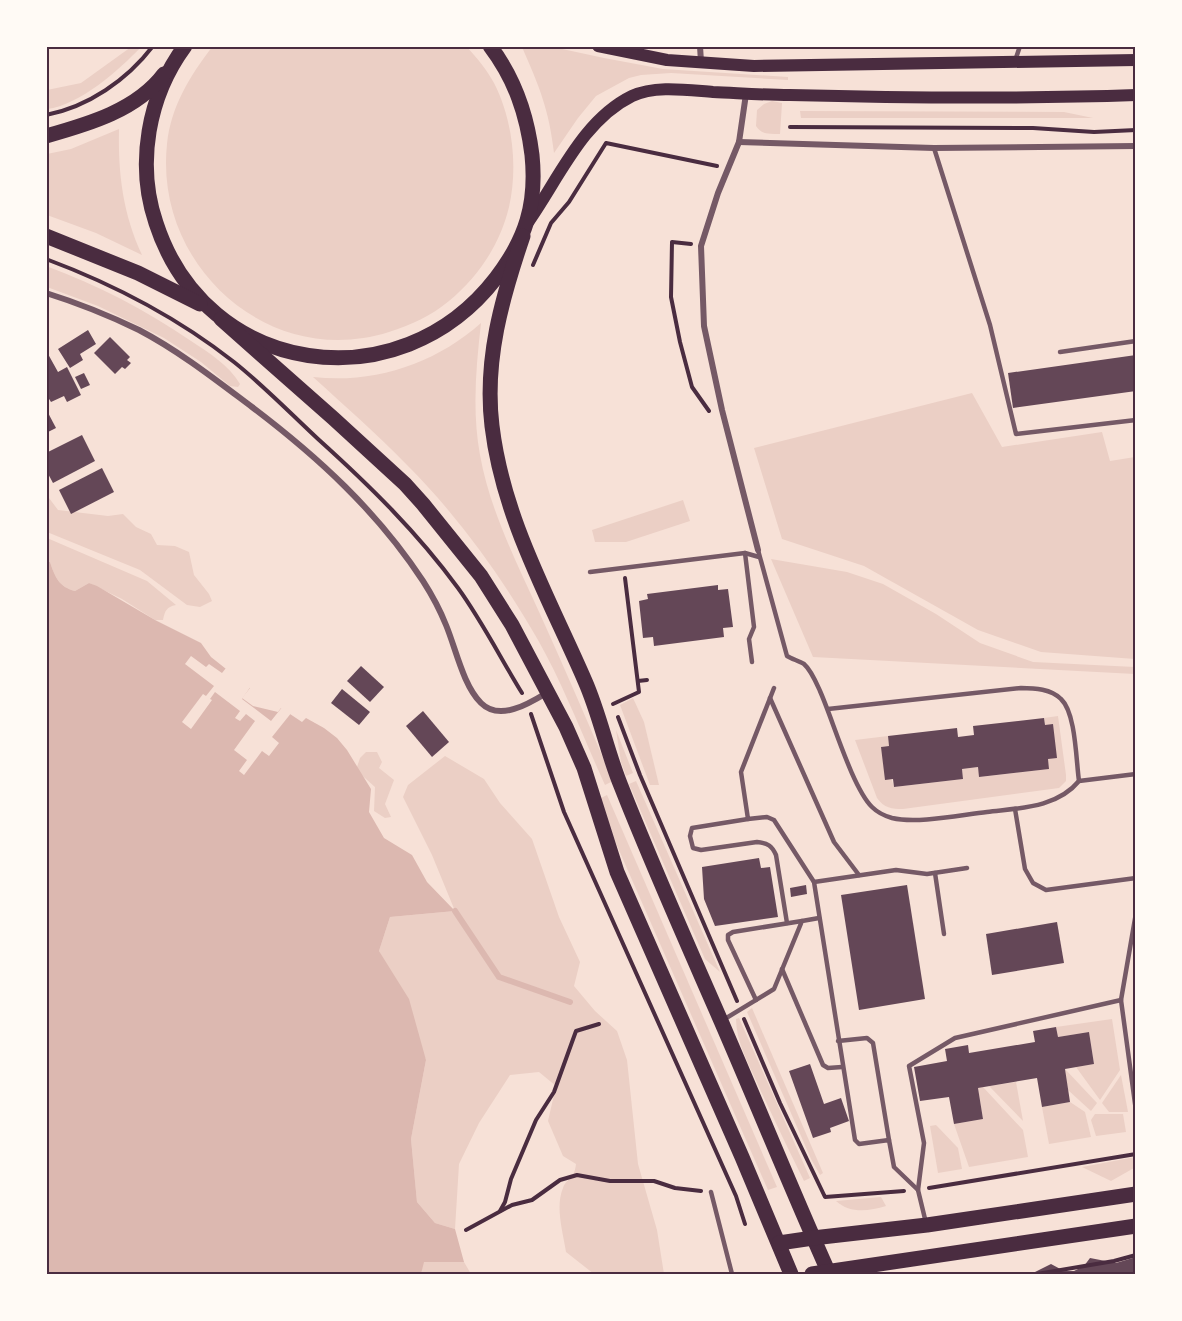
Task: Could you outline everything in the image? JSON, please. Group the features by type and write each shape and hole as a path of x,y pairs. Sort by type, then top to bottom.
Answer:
{"main road":[{"path":"46,136 91,123 142,96 159,81 185,46"},
{"path":"490,46 507,70 518,93 525,115 533,164 532,189 525,230 502,299 491,377 492,427 503,482 519,532 564,639 586,682 620,784 829,1273"},
{"path":"597,46 667,60 797,66 1136,60"},
{"path":"172,64 157,101 149,135 146,183 154,217 166,251 185,282 216,315 333,418 423,504 481,576 498,601 548,692 584,768 617,872 791,1275"},
{"path":"46,236 138,273 259,340 280,349 301,355 341,359 379,353 421,339 461,314 488,289 508,262 525,230 579,144 613,106 634,94 679,90 746,94 971,97 1136,95"},
{"path":"779,1244 1136,1194"},
{"path":"812,1275 1136,1226"}],"street":[{"path":"700,46 700,63"},
{"path":"746,94 739,142 718,193 701,246 704,326 722,410 758,554"},
{"path":"739,142 934,148 1136,146"},
{"path":"46,293 125,324 167,347 260,413 332,473 374,516 423,582 438,606 460,664 474,694 482,704 489,709 512,710 548,692"}],"lane":[{"path":"1015,62 1020,46"},
{"path":"934,148 990,326 1016,434 1136,420"},
{"path":"1060,352 1136,341"},
{"path":"745,553 754,627 749,639 752,662"},
{"path":"590,572 745,553 758,554 787,656 804,664 817,684 863,795 872,808 891,818 914,820 1015,809 1056,800 1070,792 1079,781 1136,774"},
{"path":"748,819 741,772 774,688"},
{"path":"828,710 1021,688 1046,691 1062,699 1070,715 1079,781"},
{"path":"770,698 834,842 859,875"},
{"path":"1015,809 1025,869 1033,883 1046,890 1136,878"},
{"path":"787,923 773,848 766,843 757,842 696,850 693,848 690,836 692,828 767,817 774,820 814,882 855,1140 859,1144 890,1140"},
{"path":"814,882 903,869 920,874 967,868"},
{"path":"935,873 944,934"},
{"path":"1136,913 1121,1000 1136,1111"},
{"path":"756,1000 728,940 728,935 733,932 819,918"},
{"path":"721,1021 774,989 802,921"},
{"path":"1127,966 1136,965"},
{"path":"782,969 823,1065 828,1068 842,1067"},
{"path":"927,1225 918,1190 924,1143 909,1066 955,1038 1121,1000"},
{"path":"838,1041 867,1038 873,1043 894,1167 918,1190"},
{"path":"711,1192 732,1275"}],"path":[{"path":"46,115 72,108 105,90 127,74 153,46"},
{"path":"790,127 1033,128 1094,132 1136,130"},
{"path":"530,273 551,223 569,202 606,143 715,167 730,165"},
{"path":"672,242 671,297 680,342 692,387 713,417"},
{"path":"613,704 639,692 623,568"},
{"path":"638,681 647,680"},
{"path":"609,694 640,776 780,1103 825,1197 918,1190 1136,1154"},
{"path":"500,1211 536,1120 554,1092 576,1031 599,1024"},
{"path":"466,1230 512,1205 532,1200 560,1180 577,1175 610,1181 654,1181 675,1188 711,1192 730,1185"},
{"path":"1036,1275 1080,1269 1136,1255"}],"shaded area":[{"path":"131,47 141,47 98,85 73,101 47,109 47,90 81,83"},
{"path":"212,47 467,47 494,83 506,112 512,144 513,176 509,207 500,234 478,271 460,292 428,316 413,323 389,332 344,340 302,336 263,321 228,298 200,267 179,230 168,189 167,144 177,104 189,80"},
{"path":"522,47 553,47 663,69 788,77 788,80 671,73 629,78 596,96 554,153 542,98"},
{"path":"772,101 782,103 780,134 763,132 756,126 757,110"},
{"path":"800,111 1064,112 1093,118 801,118"},
{"path":"119,129 123,194 130,224 142,255 96,233 47,215 47,154 71,149"},
{"path":"46,266 103,290 157,319 218,360 240,384 238,387 230,386 201,362 164,338 98,306 47,287"},
{"path":"481,323 475,406 480,455 490,496 505,536 613,781 605,785 547,657 494,570 426,485 384,442 313,377 359,377 403,368 444,350"},
{"path":"972,393 1002,447 1102,432 1110,461 1135,457 1135,659 1041,652 978,630 864,566 782,539 754,448"},
{"path":"46,494 58,510 108,516 123,514 136,527 151,534 157,545 175,546 189,552 194,575 212,601 200,607 187,605 140,570 47,532"},
{"path":"683,500 690,521 626,542 595,542 592,530"},
{"path":"47,538 147,581 176,605 166,610 163,620 155,620 122,599 89,583 75,591 65,587 56,577 50,562 47,562"},
{"path":"771,559 847,572 883,584 936,614 980,643 1033,662 1135,667 1135,674 813,657"},
{"path":"47,562 50,562 56,577 65,587 75,591 89,583 97,586 155,620 201,643 211,657 250,688 242,698 253,706 278,712 281,708 302,722 306,718 337,738 371,789 369,812 384,838 412,855 427,882 455,911 390,917 379,951 409,999 426,1060 411,1139 417,1202 435,1223 455,1229 464,1262 424,1262 421,1274 47,1274"},
{"path":"633,698 644,722 659,785 650,785 620,705"},
{"path":"1058,716 1066,775 1066,781 1059,788 903,809 888,807 877,798 855,740 888,736 889,746 881,747 894,787 963,779 962,769 978,767 980,777 1049,769 1044,718"},
{"path":"616,730 633,773 626,776 621,762"},
{"path":"366,752 377,752 382,762 379,768 394,780 385,804 391,817 385,818 374,811 375,787 356,770 360,758"},
{"path":"445,756 484,779 500,803 532,839 559,917 580,962 574,986 595,1011 617,1031 627,1060 638,1164 657,1230 664,1274 594,1274 566,1252 560,1220 560,1203 563,1188 574,1173 576,1164 563,1156 548,1121 556,1086 539,1072 510,1075 479,1123 459,1164 455,1229 435,1223 417,1202 411,1139 426,1060 379,951 390,917 455,911 432,855 403,797 408,785"},
{"path":"636,781 720,972 705,959 629,784"},
{"path":"607,795 777,1187 768,1190 597,800"},
{"path":"752,1008 823,1173 820,1175 747,1012"},
{"path":"739,1018 810,1178 804,1181 744,1053 738,1036 736,1019"},
{"path":"1112,1019 1120,1070 1100,1100 1076,1067 1094,1064 1089,1032 1058,1037 1056,1027"},
{"path":"1065,1069 1097,1103 1091,1111 1068,1090"},
{"path":"1121,1075 1128,1112 1109,1112 1102,1103"},
{"path":"1016,1082 1023,1121 989,1086"},
{"path":"983,1087 1023,1130 1028,1157 969,1167 954,1124 983,1119 978,1088"},
{"path":"1070,1102 1085,1112 1091,1137 1049,1144 1042,1107"},
{"path":"1095,1114 1123,1114 1126,1132 1096,1136 1091,1120"},
{"path":"936,1125 958,1148 962,1169 938,1173 930,1126"},
{"path":"1135,1157 1134,1168 1111,1181 1082,1167"},
{"path":"881,1197 886,1206 866,1210 853,1210 836,1201"},
{"path":"423,1262 464,1262 471,1274 421,1274"}],"pier":[{"path":"191,656 206,667 209,664 222,673 226,668 251,686 242,699 271,721 283,706 292,712 272,737 279,743 269,756 262,751 244,775 239,771 247,760 234,750 255,721 246,714 240,721 235,718 240,711 215,692 210,699 212,700 191,729 182,722 203,694 206,696 214,686 185,664"}],"building":[{"path":"88,330 96,344 80,354 83,360 70,368 58,349"},
{"path":"110,337 130,357 127,360 131,363 125,369 122,367 115,374 94,353"},
{"path":"48,354 58,372 67,367 81,395 67,402 64,396 51,402 46,394 46,355"},
{"path":"1136,355 1136,391 1013,408 1008,373"},
{"path":"84,373 90,385 81,389 75,377"},
{"path":"46,409 56,428 46,433"},
{"path":"82,435 95,461 53,483 46,470 46,453"},
{"path":"102,468 114,492 71,514 59,490"},
{"path":"718,585 718,590 728,589 733,627 723,628 724,637 654,646 653,637 643,638 639,601 648,599 647,594"},
{"path":"361,666 384,687 370,702 347,681"},
{"path":"342,689 370,712 359,725 331,703"},
{"path":"423,711 449,742 432,757 406,726"},
{"path":"1044,718 1045,725 1053,724 1057,758 1048,759 1049,769 979,777 978,767 962,769 963,779 894,787 893,779 885,780 881,747 889,746 888,736 957,728 958,737 974,735 973,726"},
{"path":"759,858 761,868 770,867 778,917 715,926 704,899 702,867"},
{"path":"806,885 807,894 791,897 790,888"},
{"path":"907,885 925,999 859,1010 841,895"},
{"path":"1057,922 1064,963 992,975 986,934"},
{"path":"1056,1027 1058,1037 1089,1032 1094,1064 1065,1069 1070,1102 1042,1107 1037,1078 978,1088 983,1119 954,1124 949,1097 920,1101 914,1067 947,1061 945,1049 968,1045 969,1053 1035,1042 1033,1031"},
{"path":"810,1064 824,1104 841,1098 849,1121 830,1128 831,1132 813,1138 789,1071"},
{"path":"1136,1257 1136,1274 1031,1274 1051,1264 1064,1271 1074,1271 1084,1266 1090,1258 1116,1263"}],"waterway":[{"path":"455,911 499,977 570,1002"}]}
